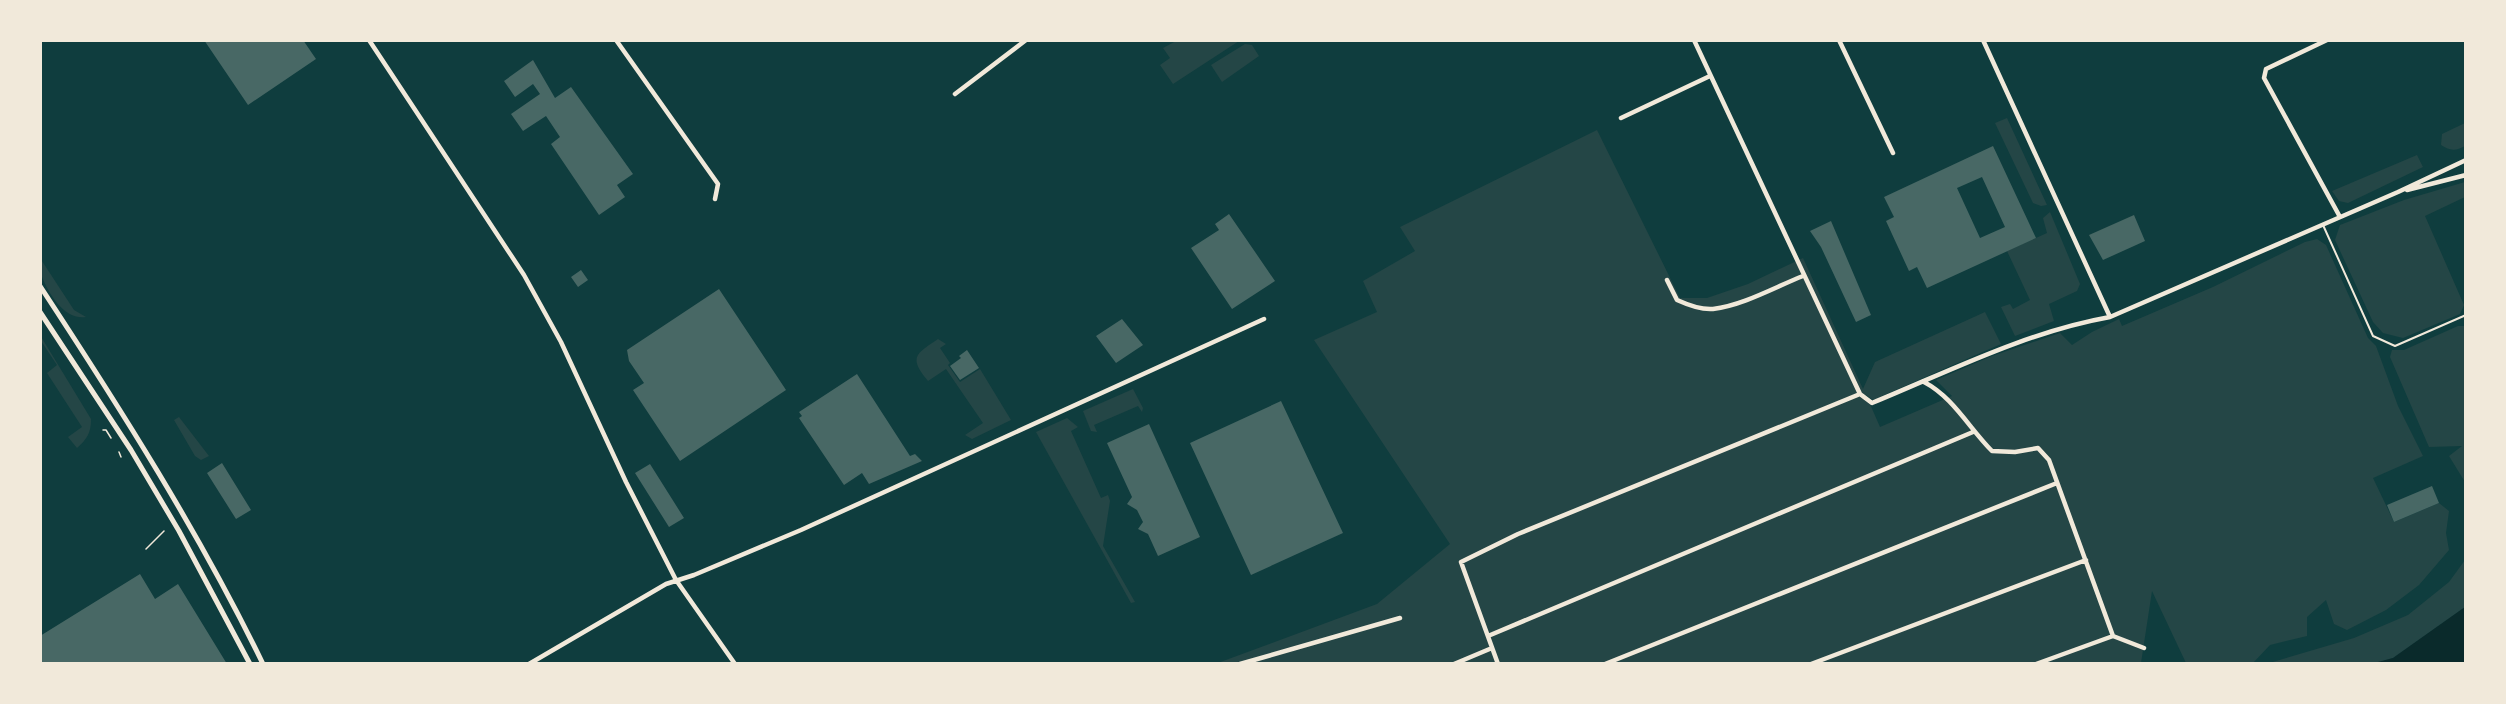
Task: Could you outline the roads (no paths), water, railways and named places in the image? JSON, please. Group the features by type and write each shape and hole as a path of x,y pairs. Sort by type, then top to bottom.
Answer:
{"street":[{"path":"369,40 524,275 561,342 626,482 676,580 735,663"},
{"path":"616,40 718,184 716,199"},
{"path":"955,94 1026,40"},
{"path":"1694,40 1860,394 1872,403 2023,339 2073,324 2110,317 2398,192 2466,160"},
{"path":"1839,40 1893,153"},
{"path":"1983,40 2110,317"},
{"path":"2327,40 2266,69 2264,78 2340,217"},
{"path":"1621,118 1710,76"},
{"path":"2398,192 2466,175"},
{"path":"1667,280 1677,300 1693,307 1713,309 1748,299 1803,276"},
{"path":"40,286 141,445 210,563 263,663"},
{"path":"40,312 131,450 179,531 250,663"},
{"path":"529,663 676,580 694,575 801,530 1264,319"},
{"path":"1924,382 1944,394 1973,432 1992,451 2015,452 2038,448 2049,460 2114,636"},
{"path":"1498,663 1461,562 1518,534 1860,394"},
{"path":"1488,636 1973,432"},
{"path":"1605,663 2057,483"},
{"path":"1811,663 2086,560"},
{"path":"1240,663 1400,618"},
{"path":"2036,663 2114,636 2144,648"},
{"path":"1454,663 1492,648"}],"lane":[{"path":"2323,225 2373,336 2395,346 2466,315"}]}
